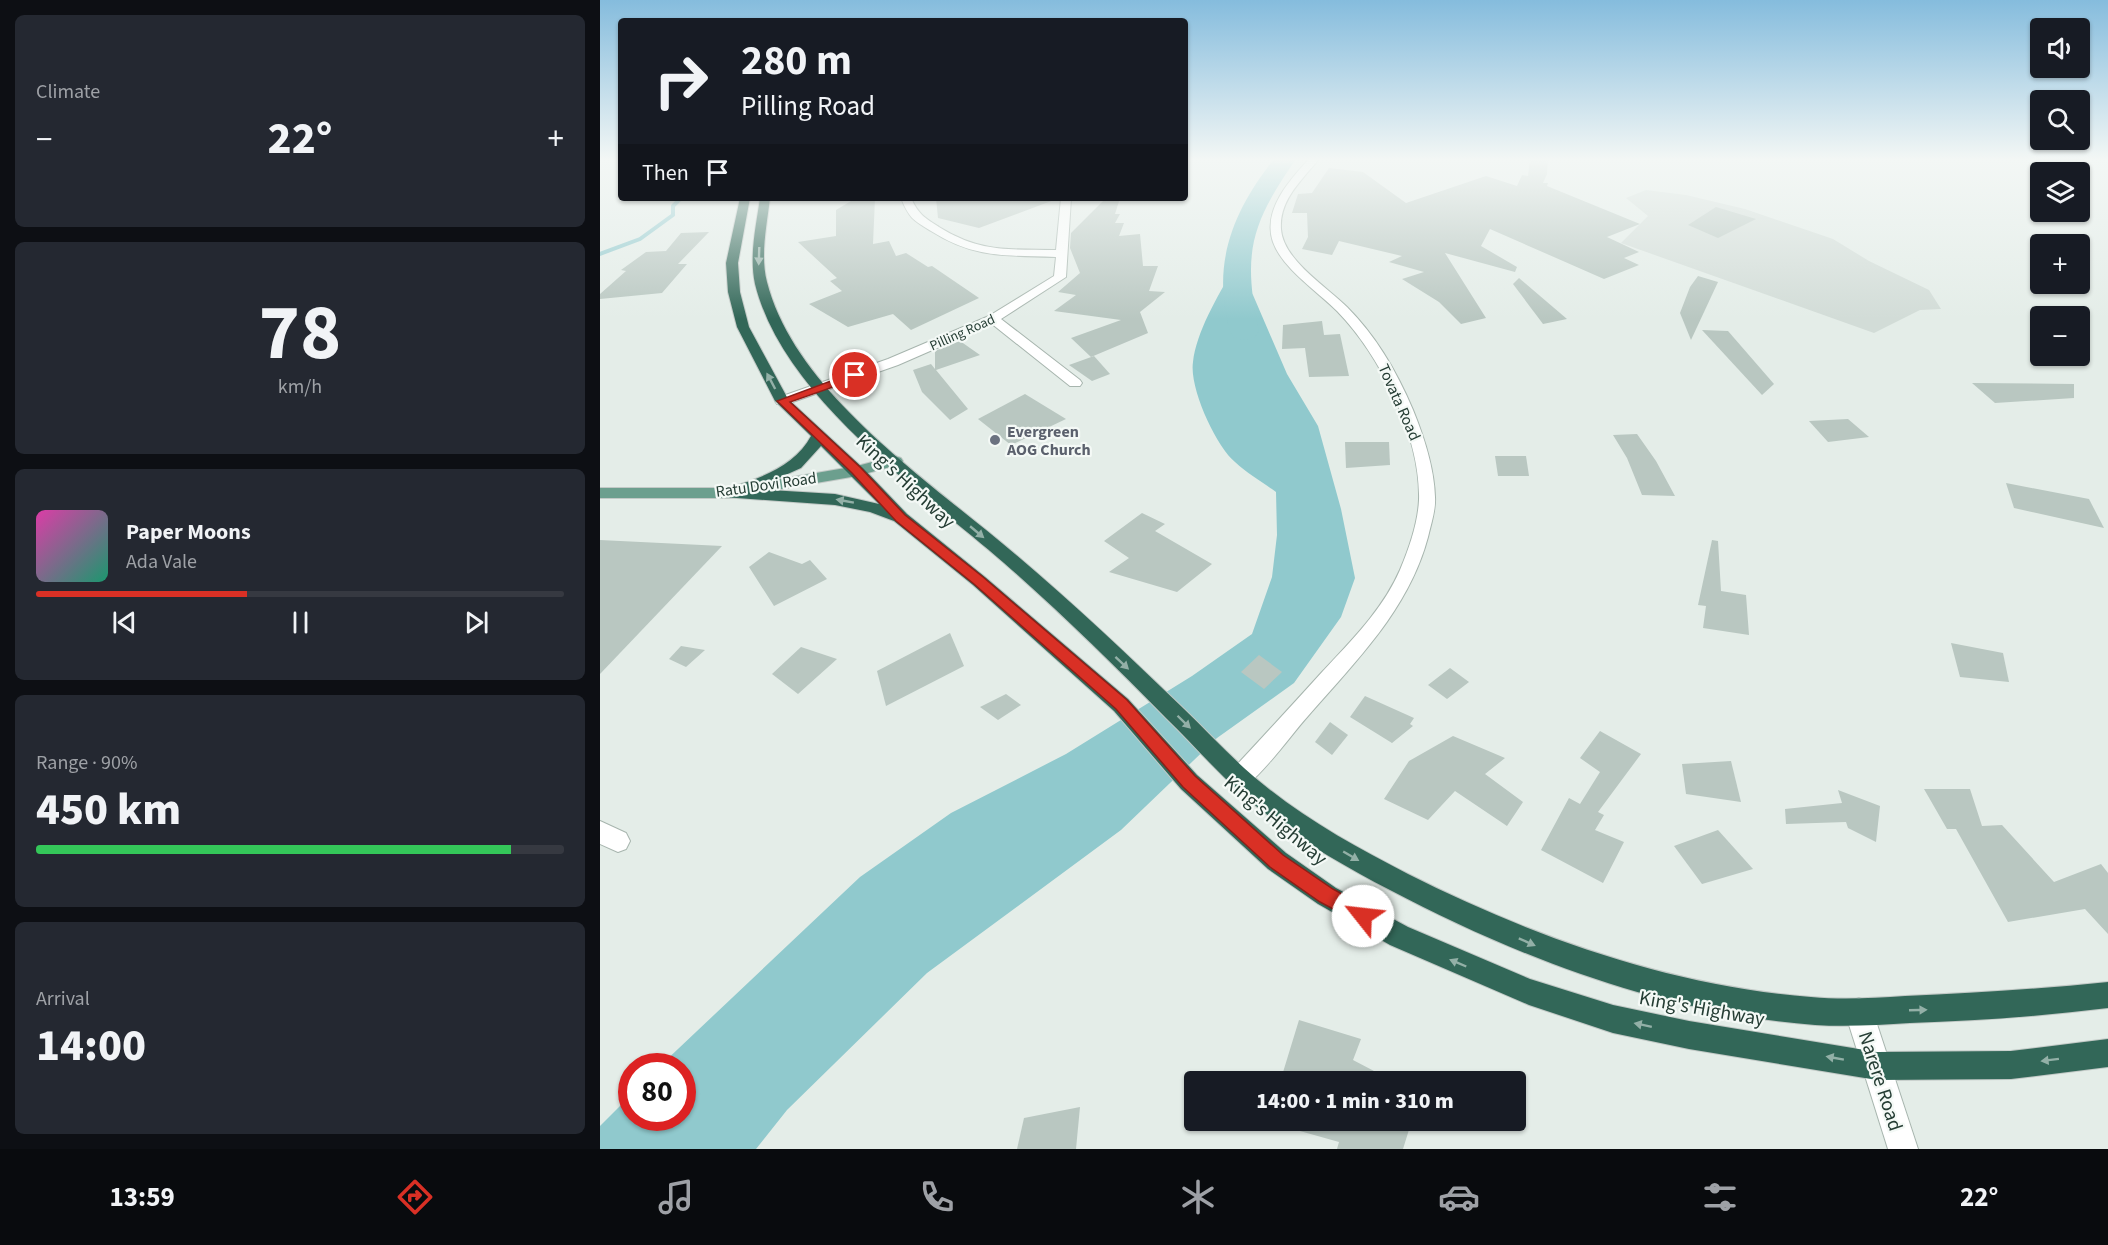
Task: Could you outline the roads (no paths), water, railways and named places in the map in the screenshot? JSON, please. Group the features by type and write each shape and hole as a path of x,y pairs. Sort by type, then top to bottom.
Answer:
{"highway":[{"name":"King's Highway","path":"743,213 732,263 734,292 742,327 782,401 856,471 901,518 979,581 1121,705 1189,782 1277,861 1327,896 1399,936 1529,992 1613,1019 1678,1033 1877,1066 2011,1065 2108,1053"},
{"name":"King's Highway","path":"763,213 758,258 761,285 772,321 818,388 895,461 1012,561 1146,685 1231,769 1302,825 1348,855 1419,893 1541,948 1620,974 1692,993 1802,1011 1859,1012 1988,1007 2108,995"},
{"path":"729,493 791,469 805,459 818,436"},
{"path":"729,493 835,499 882,509 901,518"}],"main road":[{"name":"Ratu Dovi Road","path":"600,493 729,493 856,471 895,461"}],"street":[{"path":"912,213 957,243 986,251 1063,254"},
{"name":"Pilling Road","path":"782,401 893,362 993,319 1060,277 1065,213"},
{"name":"Tovata Road","path":"1231,769 1358,645 1396,594 1416,552 1427,498 1418,440 1381,359 1358,325 1300,270 1278,242 1278,213"},
{"path":"993,319 1075,383"},
{"name":"Narere Road","path":"1859,1012 1904,1149"}],"water":[{"path":"1233,270 1253,295 1287,374 1318,426 1341,509 1355,578 1341,617 1294,683 1217,738 1121,830 927,973 787,1110 756,1149 600,1149 600,1126 618,1108 618,1131 696,1131 696,1053 674,1053 860,877 951,813 1066,754 1192,676 1252,634 1272,577 1277,535 1276,492 1250,474 1228,454 1205,416 1195,386 1193,362 1195,351 1215,302"}],"waterway":[{"path":"600,254 640,239 673,215 673,213"},
{"path":"1244,331 1236,282 1236,266 1242,237 1251,213"}],"place":[{"name":"Evergreen AOG Church","path":"995,440"}]}
